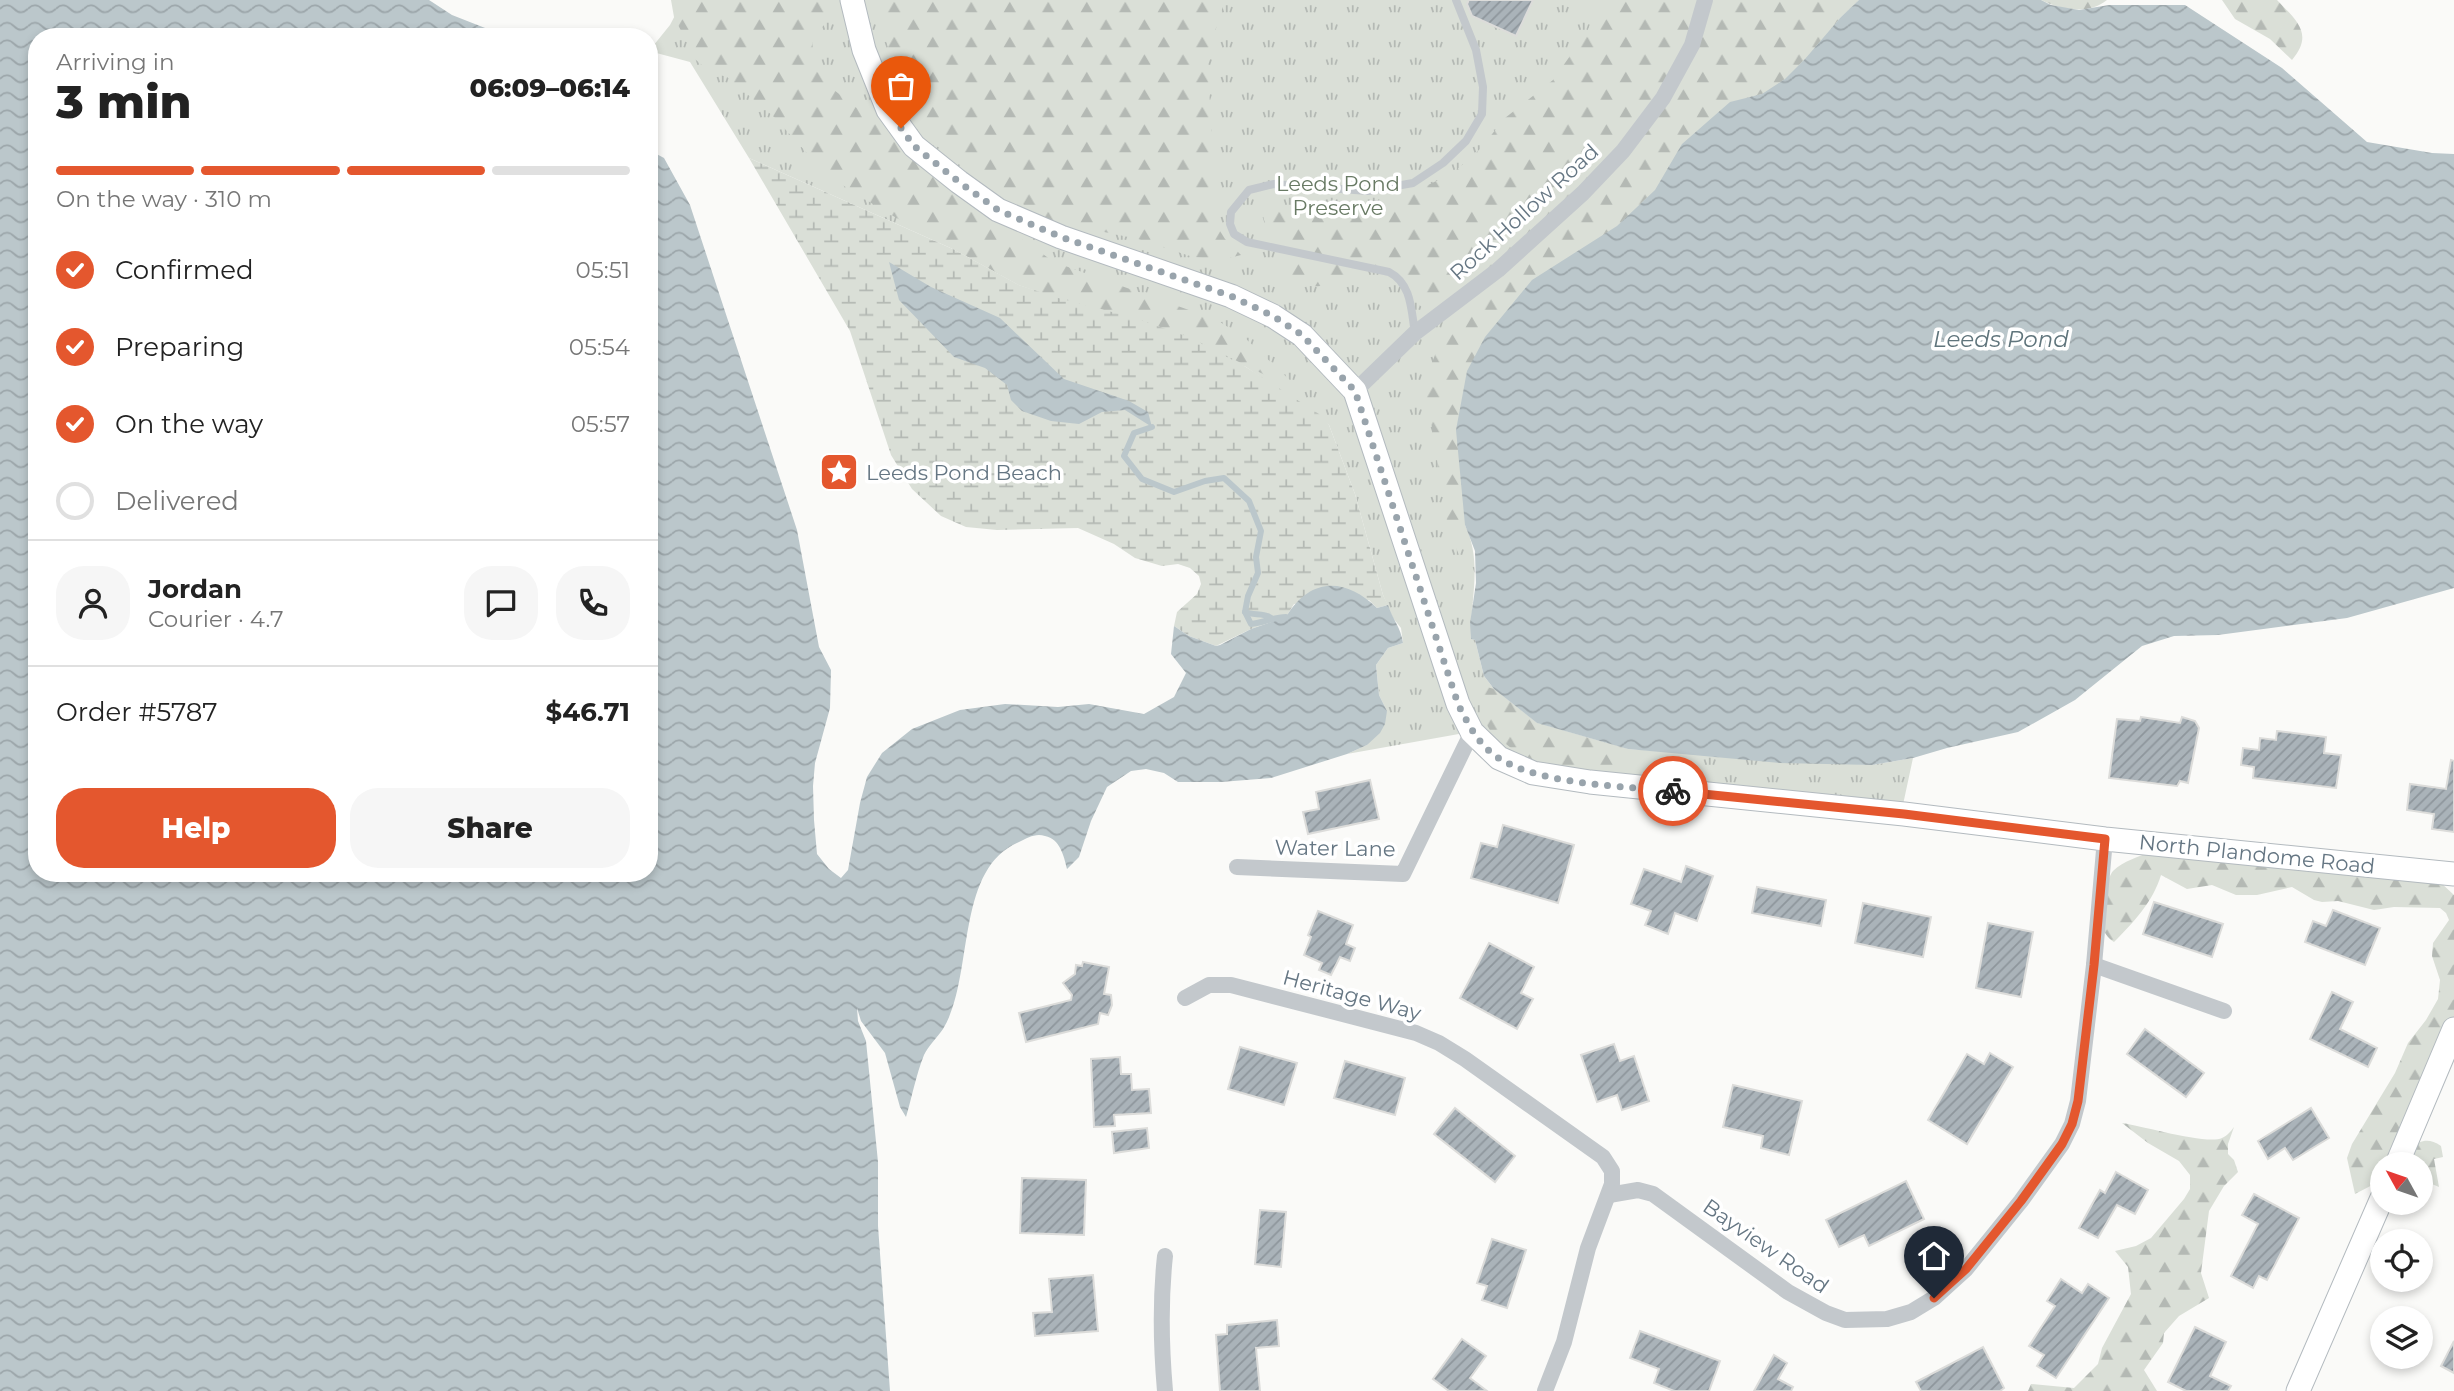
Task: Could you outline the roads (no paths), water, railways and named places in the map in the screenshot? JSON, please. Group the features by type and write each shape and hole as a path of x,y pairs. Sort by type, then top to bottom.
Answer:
{"main road":[{"name":"North Plandome Road","path":"852,0 864,50 888,110 914,146 959,182 998,210 1061,237 1231,296 1273,316 1302,335 1355,391 1458,704 1472,732 1499,758 1533,773 1590,782 1890,813 2449,877"},
{"path":"2403,1152 2449,1058 2454,1029"},
{"path":"2298,1391 2375,1215"}],"street":[{"name":"Rock Hollow Road","path":"1355,391 1415,333 1497,270 1583,193 1623,151 1663,98 1675,77 1692,45 1705,0"},
{"name":"Water Lane","path":"1237,867 1403,874 1472,732"},
{"name":"Bayview Road","path":"1609,1195 1638,1190 1653,1194 1788,1292 1845,1320 1887,1319 1911,1312 1934,1298 1966,1269 2021,1201 2062,1144 2072,1124 2078,1101 2094,965 2105,839"},
{"path":"2094,965 2224,1011"},
{"name":"Heritage Way","path":"1185,998 1209,985 1231,985 1428,1038 1465,1059 1596,1151 1607,1161 1612,1171 1609,1195"},
{"path":"1545,1391 1564,1342 1588,1248 1609,1195"},
{"path":"1165,1256 1160,1298 1160,1334 1165,1391"}],"lane":[{"path":"1415,333 1408,292 1399,278 1389,272 1247,242 1234,234 1230,225 1231,212 1250,190 1274,184 1367,191 1413,183 1443,163 1466,141 1482,114 1483,87 1476,50 1456,0"}],"water":[{"path":"0,0 429,0 452,15 485,28 28,28 28,882 658,882 658,155 664,158 690,205 797,530 819,647 831,670 830,708 815,763 813,786 817,854 829,869 841,878 848,870 867,777 882,753 912,729 960,710 1005,704 1058,707 1089,704 1144,714 1174,697 1186,673 1171,654 1174,626 1189,636 1220,645 1251,629 1286,617 1306,594 1328,586 1353,591 1377,608 1388,605 1403,643 1388,648 1376,665 1379,695 1387,711 1380,733 1367,745 1271,778 1178,782 1164,773 1146,769 1131,771 1107,787 1091,821 1079,857 1067,869 1058,844 1041,835 1019,842 998,856 984,875 975,899 953,1007 943,1029 924,1055 906,1117 900,1107 885,1053 861,1021 857,1008 858,1021 866,1041 878,1162 878,1226 890,1391 0,1391"},
{"name":"Leeds Pond","path":"1859,0 2041,0 2051,5 2079,10 2109,5 2185,5 2282,68 2367,142 2454,154 2454,588 2347,618 2218,635 2174,636 2142,646 2075,700 2018,732 1913,758 1872,765 1780,763 1628,749 1537,723 1494,689 1484,676 1475,640 1471,639 1470,623 1476,583 1475,551 1465,525 1456,430 1467,371 1485,337 1532,280 1617,226 1655,190 1682,144 1730,102 1762,94 1785,79"},
{"path":"889,262 931,287 1000,318 1064,379 1129,401 1148,412 1152,427 1125,410 1102,412 1079,424 1051,421 1022,411 1011,400 1007,385 985,368 954,357 899,300"}],"waterway":[{"path":"1152,427 1134,433 1124,456 1142,479 1174,492 1205,481 1224,478 1249,501 1261,531 1256,557 1258,573 1248,596 1245,612 1251,624 1286,617"},
{"path":"1245,612 1271,618"}],"place":[{"name":"Leeds Pond Beach","path":"839,472"}],"park label":[{"name":"Leeds Pond Preserve","path":"1338,195"}]}
